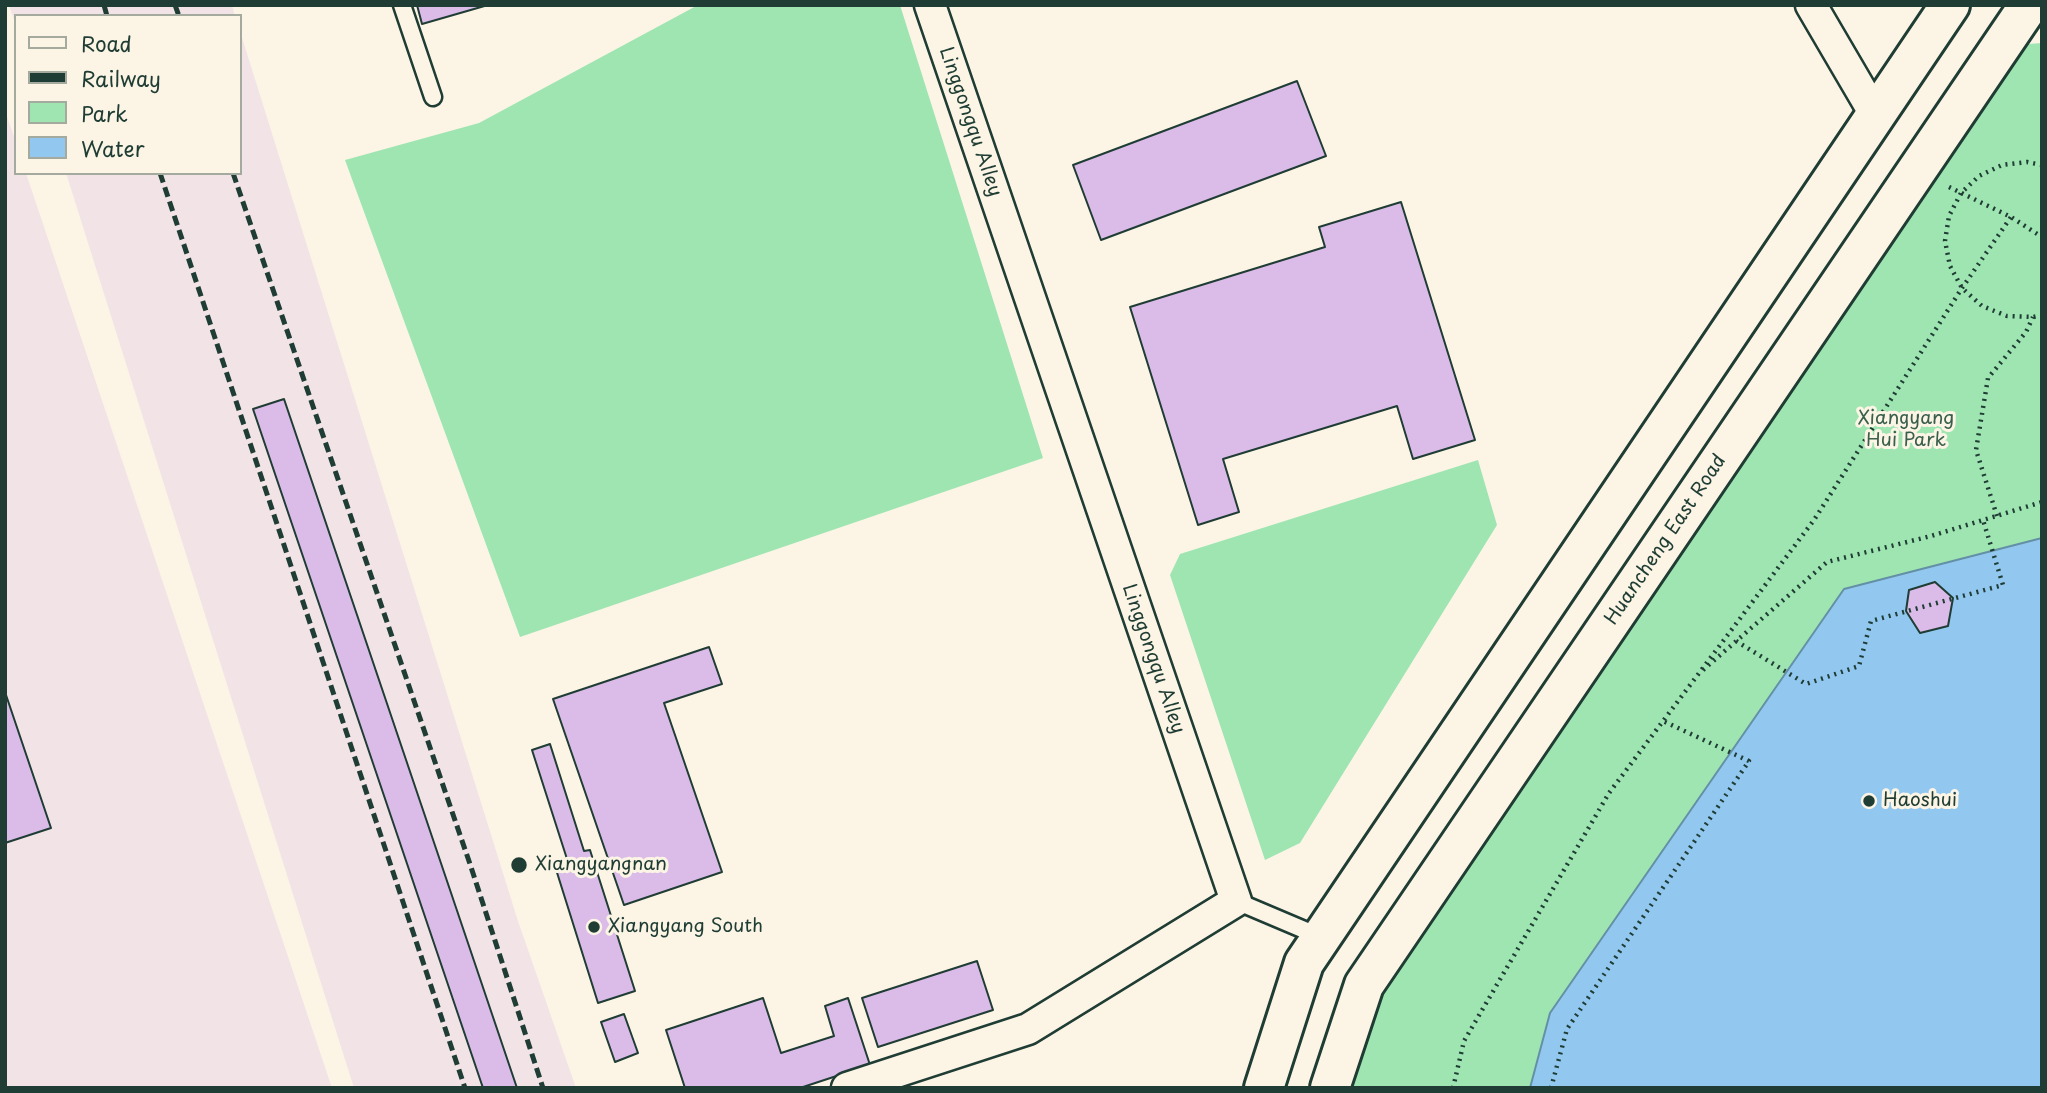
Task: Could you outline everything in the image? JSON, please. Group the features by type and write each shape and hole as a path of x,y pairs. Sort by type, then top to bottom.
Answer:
{"main road":[{"path":"1264,1088 1304,963 1950,5"},
{"name":"Huancheng East Road","path":"1330,1088 1364,985 2029,5"}],"street":[{"name":"Linggongqu Alley","path":"930,5 1236,901"},
{"path":"1811,5 1876,116"},
{"path":"847,1088 1028,1029 1236,901"}],"lane":[{"path":"402,5 432,97"},
{"path":"1236,901 1322,937"}],"path":[{"path":"2042,165 2028,162 2002,164 1979,176 1961,193 1949,216 1945,241 1950,266 1962,288 1982,306 2007,316 2042,315"},
{"path":"1917,170 2011,217 2042,237"},
{"path":"1453,1088 1464,1041 1609,793 1814,520 1962,288 2011,217"},
{"path":"1997,516 1976,450 1988,378 2026,332 2033,317"},
{"path":"1695,678 1826,562 1931,536 2042,502"},
{"path":"1736,641 1806,684 1859,666 1871,621 2003,585 1983,520"},
{"path":"1551,1088 1567,1029 1749,761 1663,720"}],"shaded area":[{"path":"9,5 232,5 234,14 14,14 14,20"},
{"name":"Xiangyangnan","path":"242,37 518,921 576,1088 354,1088 67,175 242,175"},
{"path":"5,111 14,136 14,175 27,175 332,1088 5,1088"}],"green space":[{"path":"698,5 900,5 1043,458 520,637 345,160 479,123"},
{"name":"Xiangyang Hui Park","path":"2042,43 2042,538 1844,589 1550,1013 1530,1088 1330,1088 1364,985 2002,46"},
{"path":"1478,460 1497,525 1300,843 1265,860 1170,575 1180,554"}],"water":[{"name":"Haoshui","path":"2042,538 2042,1088 1530,1088 1550,1013 1844,589"}],"building":[{"path":"417,5 488,5 422,24"},
{"path":"1297,81 1326,156 1101,240 1073,165"},
{"path":"1401,202 1475,440 1413,459 1397,406 1223,459 1239,512 1198,525 1130,307 1325,247 1319,227"},
{"path":"284,399 517,1088 483,1088 253,409"},
{"path":"1935,582 1953,598 1948,626 1920,633 1906,611 1909,590"},
{"path":"709,647 722,684 664,703 722,872 624,905 553,699"},
{"path":"5,692 51,828 5,843"},
{"name":"Xiangyang South","path":"550,744 584,851 590,850 635,991 598,1003 554,863 567,859 532,750"},
{"path":"977,961 993,1010 878,1047 862,998"},
{"path":"763,998 781,1053 834,1036 825,1006 848,998 870,1065 800,1088 685,1088 666,1030"},
{"path":"624,1014 638,1053 615,1062 601,1022"}],"railway":[{"path":"104,5 106,14"},
{"path":"175,5 178,14"},
{"path":"161,175 465,1088"},
{"path":"234,175 470,864 543,1088"}],"place":[{"name":"Haoshui","path":"1869,801"},
{"name":"Xiangyangnan","path":"519,865"},
{"name":"Xiangyang South","path":"594,927"}]}
